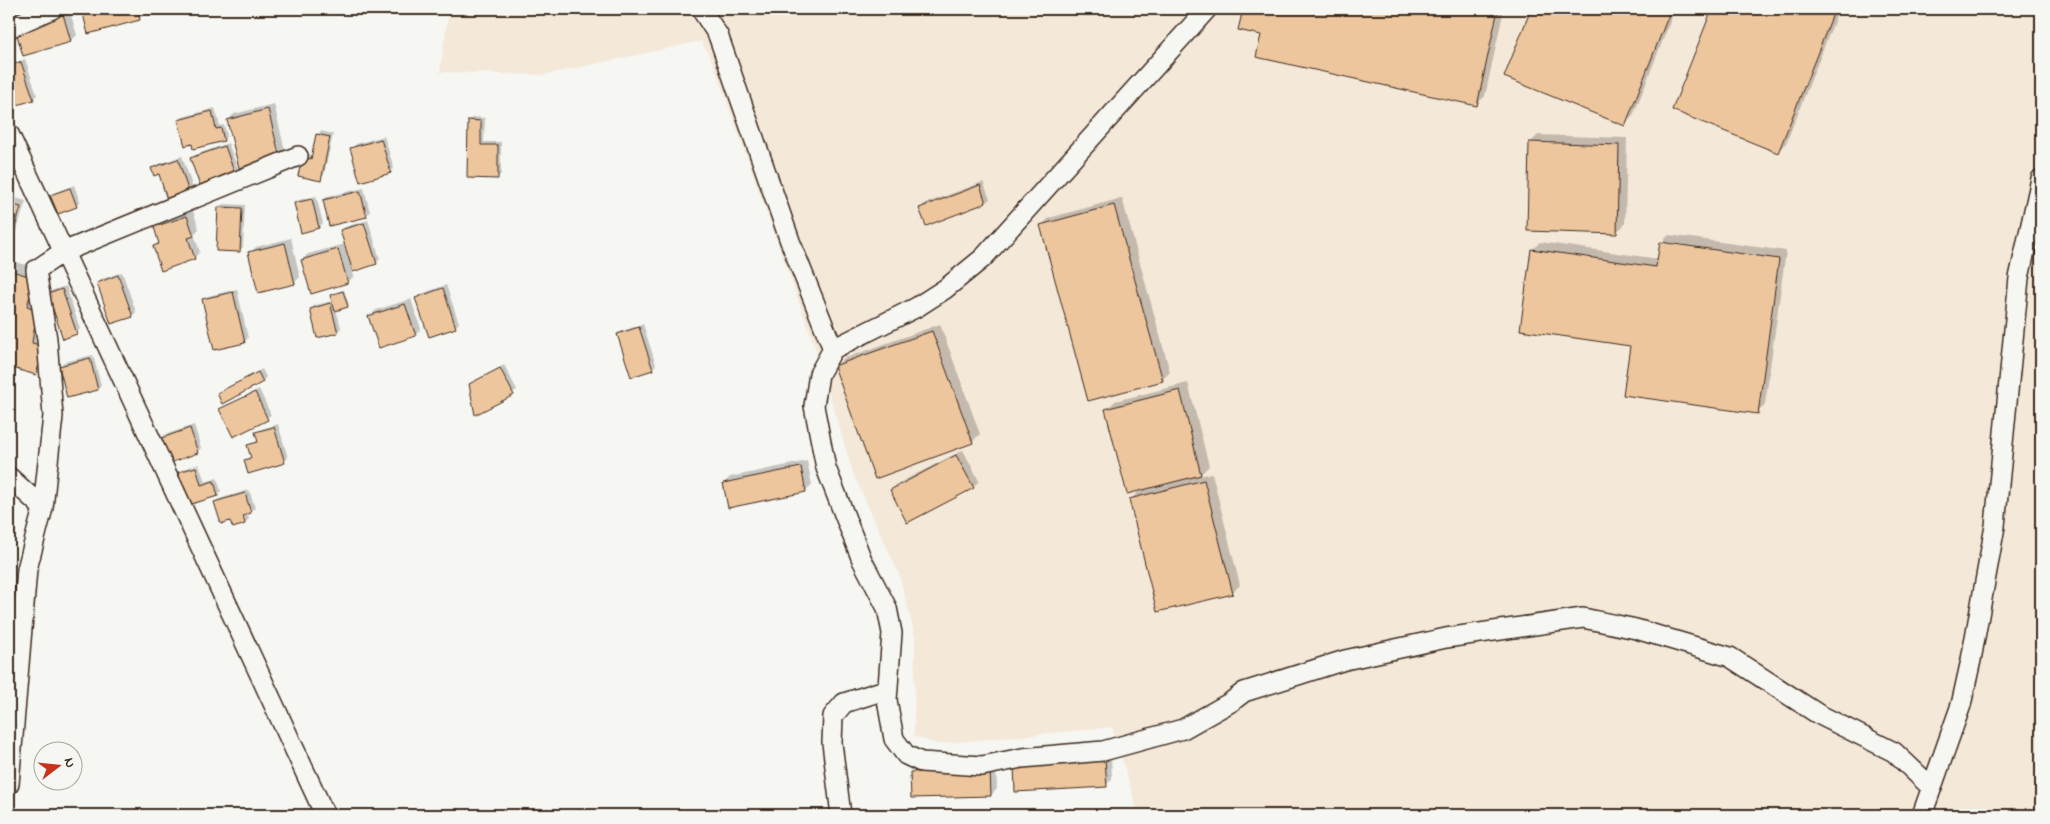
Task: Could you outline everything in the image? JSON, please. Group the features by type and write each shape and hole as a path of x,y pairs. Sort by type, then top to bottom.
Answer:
{"street":[{"path":"9,28 52,9"},
{"path":"701,9 718,35 790,241 833,349"},
{"path":"1207,9 983,258 945,289 917,307 833,349 819,374 814,406 826,468 862,560 887,608 892,633 887,700 894,739 906,755 921,762 982,766 1022,758 1103,751 1183,729 1231,702 1244,692 1346,660 1446,638 1583,618 1636,628 1730,657 1818,714 1894,752 1932,788"},
{"path":"9,134 325,815"},
{"path":"9,784 15,634 27,569 43,508 53,416 46,340 36,270 63,252 298,156"},
{"path":"1922,815 1962,705 1994,526 2019,278 2041,179"},
{"path":"9,477 43,508"},
{"path":"841,815 832,743 833,716 844,702 888,689"}],"shaded area":[{"path":"449,9 2041,9 2041,815 1139,815 1112,727 937,744 914,736 915,636 899,574 853,473 814,344 713,62 701,41 544,75 440,72"}],"building":[{"path":"137,9 140,20 88,34 82,10"},
{"path":"1243,9 1498,9 1477,106 1256,57 1261,35 1238,30"},
{"path":"1531,9 1671,9 1625,126 1504,77"},
{"path":"1712,9 1835,9 1778,153 1672,110"},
{"path":"63,14 71,42 23,56 15,28"},
{"path":"21,62 34,100 17,105 9,81 9,66"},
{"path":"268,109 280,158 239,168 227,120"},
{"path":"212,111 216,129 221,128 224,141 193,149 192,144 185,146 178,120"},
{"path":"468,120 481,121 481,145 498,145 498,179 467,178"},
{"path":"316,134 330,137 321,181 298,176 302,157 311,159"},
{"path":"381,139 391,173 360,182 350,148"},
{"path":"1529,142 1619,145 1617,234 1527,231"},
{"path":"225,146 235,174 200,186 190,158"},
{"path":"178,159 189,193 167,200 159,174 154,176 151,168"},
{"path":"980,185 986,203 926,226 919,208"},
{"path":"70,188 77,207 58,214 50,195"},
{"path":"360,191 367,217 329,226 323,200"},
{"path":"312,199 319,228 301,233 294,203"},
{"path":"9,204 21,207 9,246"},
{"path":"1114,205 1163,381 1088,401 1040,225"},
{"path":"218,207 242,208 240,252 216,251"},
{"path":"187,216 194,236 188,238 195,259 161,271 153,246 159,244 154,227"},
{"path":"364,223 377,264 353,272 340,230"},
{"path":"1660,242 1779,259 1758,414 1623,395 1630,346 1520,330 1531,249 1656,267"},
{"path":"285,243 295,284 258,293 248,252"},
{"path":"338,249 348,283 311,294 301,260"},
{"path":"9,270 35,278 27,306 37,310 32,343 44,346 36,375 9,367"},
{"path":"118,275 133,317 111,324 97,283"},
{"path":"443,288 456,328 429,337 415,298"},
{"path":"62,289 77,334 63,339 48,294"},
{"path":"343,291 348,307 335,311 330,295"},
{"path":"233,292 245,343 214,350 202,299"},
{"path":"330,303 338,333 317,338 310,309"},
{"path":"405,304 416,336 379,348 368,316"},
{"path":"639,327 653,370 631,377 617,334"},
{"path":"932,331 973,443 875,479 834,366"},
{"path":"90,358 98,390 67,398 59,366"},
{"path":"500,368 514,395 475,415 469,384"},
{"path":"258,372 263,382 222,404 217,393"},
{"path":"1180,390 1201,475 1127,494 1105,409"},
{"path":"255,392 268,420 233,437 219,409"},
{"path":"274,427 285,463 248,474 244,460 251,458 247,445 258,442 255,432"},
{"path":"190,428 198,453 167,464 159,439"},
{"path":"956,455 974,488 907,523 890,490"},
{"path":"196,467 201,485 214,481 218,496 188,505 178,472"},
{"path":"801,467 806,492 728,508 723,483"},
{"path":"1204,480 1233,594 1157,612 1129,499"},
{"path":"245,493 251,513 243,516 245,524 233,528 230,521 221,524 214,502"},
{"path":"1105,759 1107,787 1015,792 1014,764"},
{"path":"990,770 991,796 911,798 910,772"}]}
